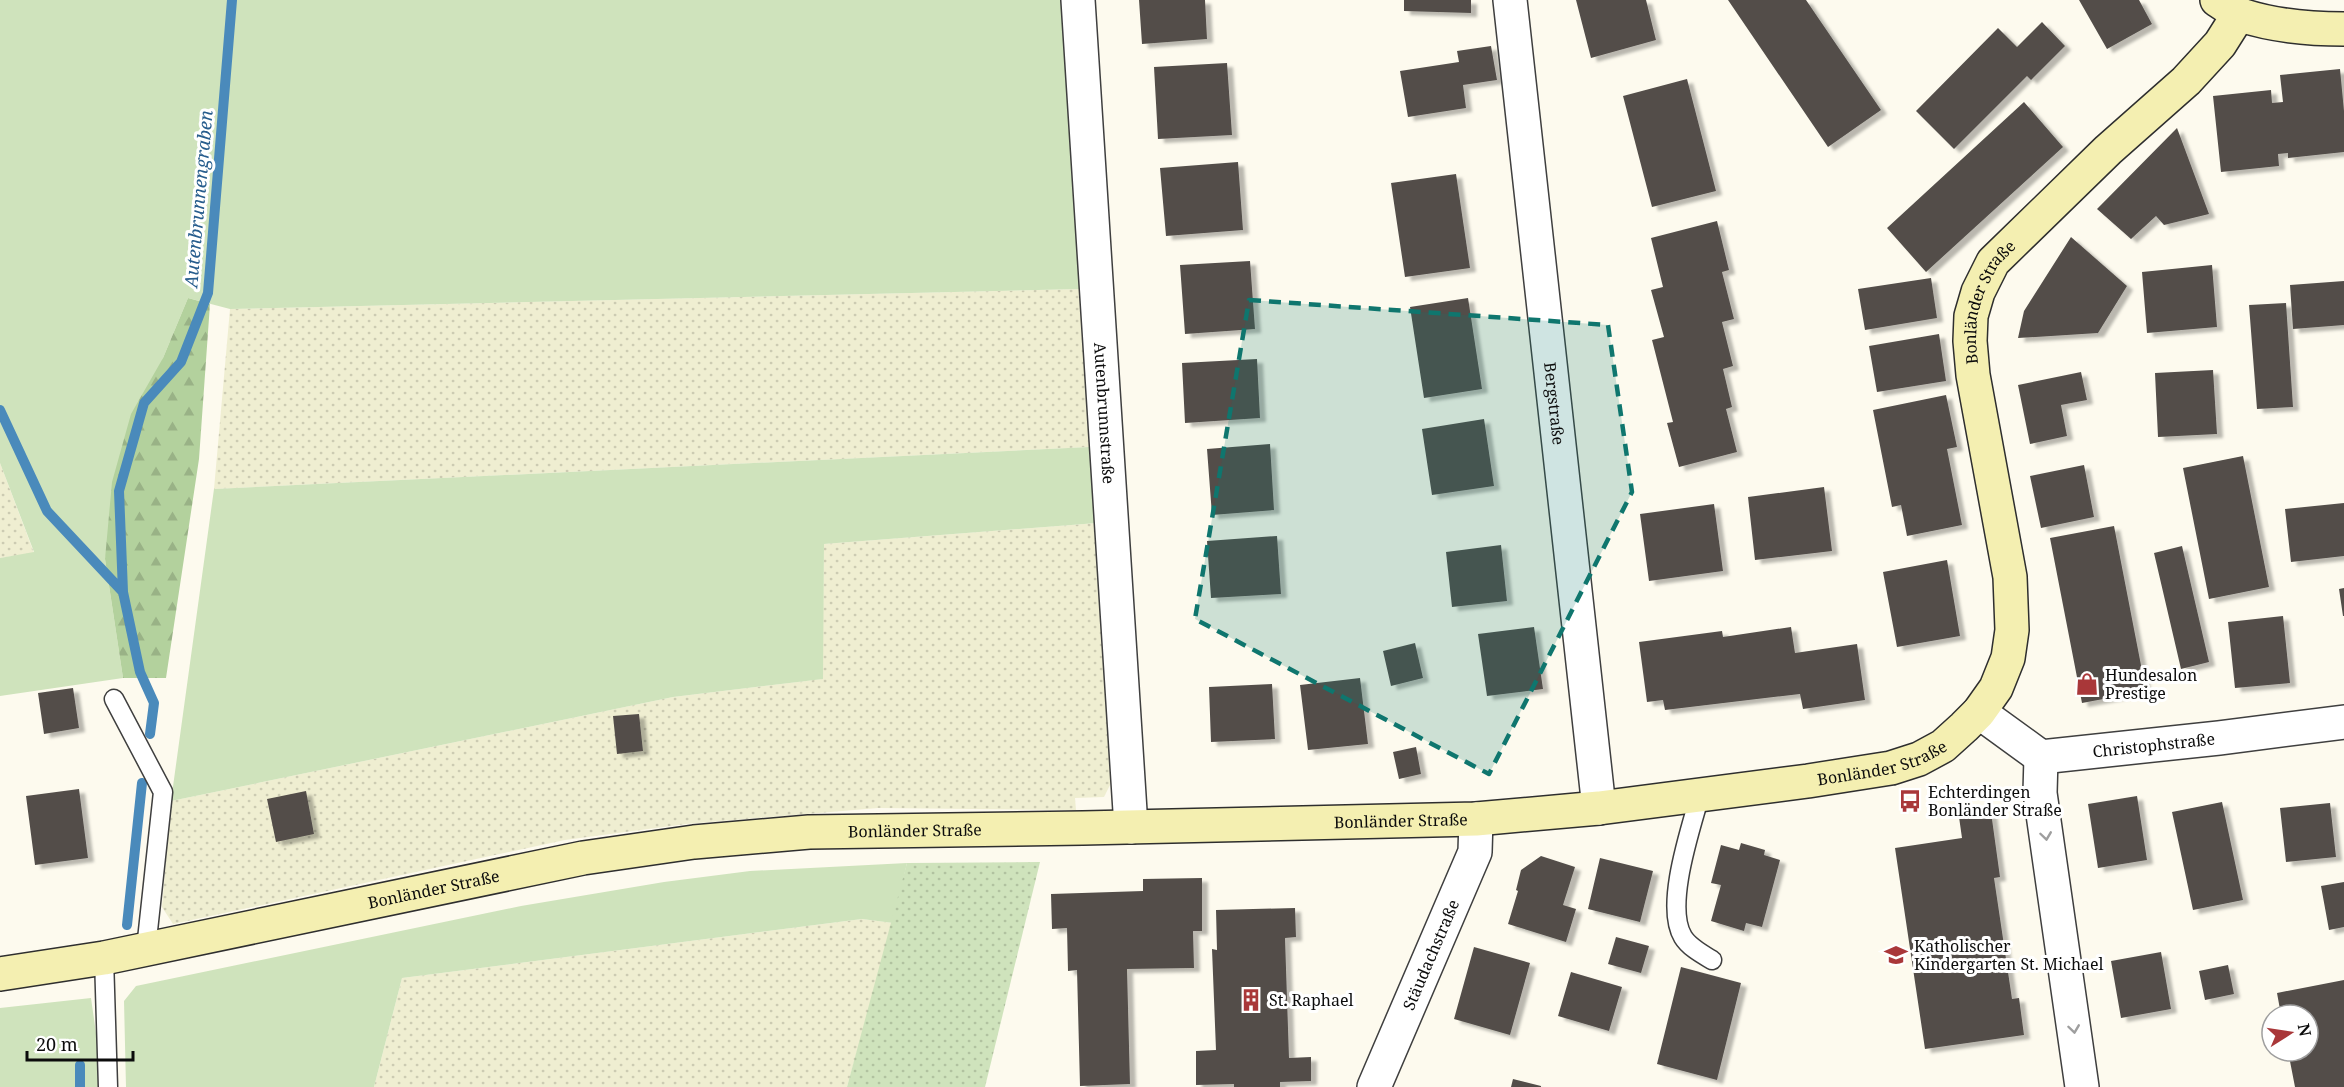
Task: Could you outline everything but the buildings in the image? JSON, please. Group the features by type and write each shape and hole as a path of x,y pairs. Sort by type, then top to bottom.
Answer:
{"street":[{"name":"Autenbrunnstraße","path":"1078,0 1131,827"},
{"name":"Bergstraße","path":"1510,0 1599,808"},
{"name":"Bonländer Straße","path":"0,974 104,958 553,864 694,842 809,832 1476,819 1599,808 1700,795 1891,768 1919,759 1943,746 1979,712 1996,688 2008,658 2012,630 2010,577 1972,375 1971,316 1978,292 1993,262 2108,150 2186,81 2220,44 2228,7"},
{"path":"2228,7 2290,26 2344,29"},
{"path":"1979,712 2041,757 2040,794 2082,1087"},
{"name":"Christophstraße","path":"2041,757 2344,722"},
{"name":"Stäudachstraße","path":"1374,1087 1475,852 1476,819"}],"lane":[{"path":"114,699 164,792 146,949"},
{"path":"1700,795 1677,889 1676,918 1683,937 1697,951 1712,960"},
{"path":"104,958 108,1087"}],"highlighted area":[{"path":"1249,300 1608,325 1632,492 1489,774 1195,619"}],"green space":[{"path":"0,0 1062,0 1081,289 230,309 188,298 163,358 105,559 123,678 0,696 0,558 34,552 0,463"},
{"path":"1081,289 1089,447 214,489 230,309"},
{"path":"188,298 210,304 199,459 166,678 123,678 105,559 112,482 131,414 163,358"},
{"path":"1089,447 1097,523 824,544 823,679 673,697 171,801 214,489"},
{"path":"0,463 34,553 0,558"},
{"path":"1097,523 1113,779 1104,797 1075,798 1076,810 878,808 686,824 565,840 173,924 162,907 171,801 673,697 822,679 824,544"},
{"path":"1040,862 985,1087 847,1087 907,863"},
{"path":"907,863 893,923 862,919 402,978 374,1087 126,1087 124,1001 136,986 521,906 664,882 750,871"},
{"path":"862,919 893,923 847,1087 374,1087 402,978"},
{"path":"91,998 101,1068 101,1087 0,1087 0,1008"}],"waterway":[{"name":"Autenbrunnengraben","path":"150,734 154,703 140,672 123,592 119,491 144,403 181,362 208,293 232,0"},
{"path":"0,410 47,511 123,592"},
{"name":"Autenbrunnengraben","path":"127,925 142,783"},
{"name":"Autenbrunnengraben","path":"80,1065 80,1087"}],"place":[{"name":"Hundesalon Prestige","path":"2087,684"},
{"name":"Echterdingen Bonländer Straße","path":"1910,801"},
{"name":"Katholischer Kindergarten St. Michael","path":"1896,955"},
{"name":"St. Raphael","path":"1251,1000"}]}
